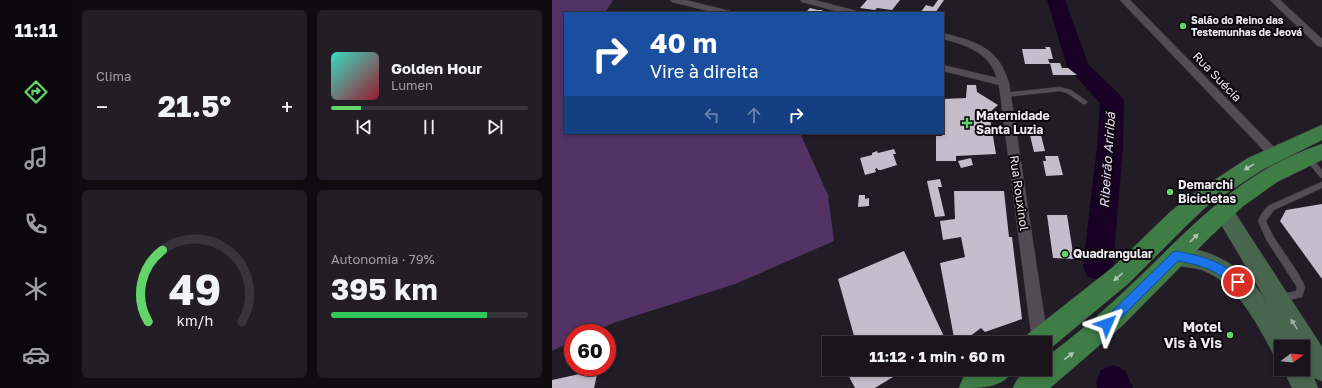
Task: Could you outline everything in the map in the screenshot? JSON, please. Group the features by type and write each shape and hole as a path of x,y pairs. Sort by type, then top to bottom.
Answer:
{"main road":[{"path":"1045,336 1121,275 1178,219 1200,200 1248,168 1274,154 1322,132"},
{"path":"1027,388 1107,324 1223,211 1270,177 1315,154"},
{"path":"1223,211 1322,369"},
{"path":"1176,256 1205,262 1219,268 1238,282 1256,302 1278,340"},
{"path":"1256,302 1278,298"},
{"path":"973,388 991,376"},
{"path":"1299,376 1306,388"}],"street":[{"path":"675,0 723,12"},
{"path":"805,0 851,12"},
{"path":"845,10 852,0"},
{"name":"Rua Suécia","path":"1125,0 1274,154"},
{"path":"1276,0 1322,44"},
{"name":"Rua Rouxinol","path":"944,36 962,41 989,54 998,67 1005,89 1037,336"},
{"path":"944,68 1005,89"}],"lane":[{"path":"1005,89 1060,89 1069,91 1085,102"},
{"path":"1315,154 1322,175"},
{"path":"1278,298 1299,294 1301,287 1296,277 1266,234 1262,221 1271,208 1322,185"}],"shaded area":[{"path":"552,0 613,0 606,12 564,12 564,134 800,134 828,195 834,241 735,284 611,324 564,324 564,345 552,351"}],"building":[{"path":"867,0 900,0 892,10 860,8"},
{"path":"938,0 944,0 936,12 921,12 926,5 933,7"},
{"path":"810,8 823,10 821,12 806,12"},
{"path":"1045,47 1050,47 1053,59 1048,59 1050,64 1025,64 1022,49 1046,49"},
{"path":"1050,63 1060,63 1062,68 1068,68 1077,75 1053,75"},
{"name":"Maternidade Santa Luzia","path":"967,85 976,85 977,92 998,105 989,113 996,154 956,156 956,161 936,161 936,136 942,136 944,134 944,99 966,98"},
{"path":"1029,131 1040,131 1045,151 1034,152"},
{"path":"894,149 896,154 893,154 897,165 881,170 878,170 877,168 875,169 876,172 865,175 860,158 872,155 872,153 877,151 878,153"},
{"path":"1045,156 1058,156 1063,175 1046,176 1043,161 1046,161"},
{"path":"971,158 973,165 961,168 958,161"},
{"path":"940,179 942,187 938,187 945,216 935,217 927,181"},
{"path":"954,191 1004,191 1009,237 1012,237 1022,319 985,332 981,328 970,336 954,336 940,263 965,257 961,237 943,240 940,221 955,219"},
{"path":"859,195 865,195 865,199 869,198 869,206 858,207"},
{"path":"1322,204 1322,279 1280,221 1286,210"},
{"path":"1047,215 1067,215 1074,259 1053,258"},
{"path":"904,251 944,336 854,336 838,279"},
{"path":"570,376 597,376 594,388 552,388 552,380"},
{"path":"849,376 895,376 875,388 855,388"}],"waterway":[{"name":"Ribeirão Ariribá","path":"1056,0 1078,67 1112,101 1110,147 1098,266"},
{"name":"Ribeirão Ariribá","path":"1113,382 1115,388"}],"place":[{"name":"Salão do Reino das Testemunhas de Jeová","path":"1183,26"},
{"name":"Maternidade Santa Luzia","path":"967,123"},
{"name":"Demarchi Bicicletas","path":"1170,192"},
{"name":"Quadrangular","path":"1065,254"},
{"name":"Motel Vis à Vis","path":"1230,335"}],"route":[{"path":"1107,324 1176,256 1205,262 1219,268 1238,282"}]}
